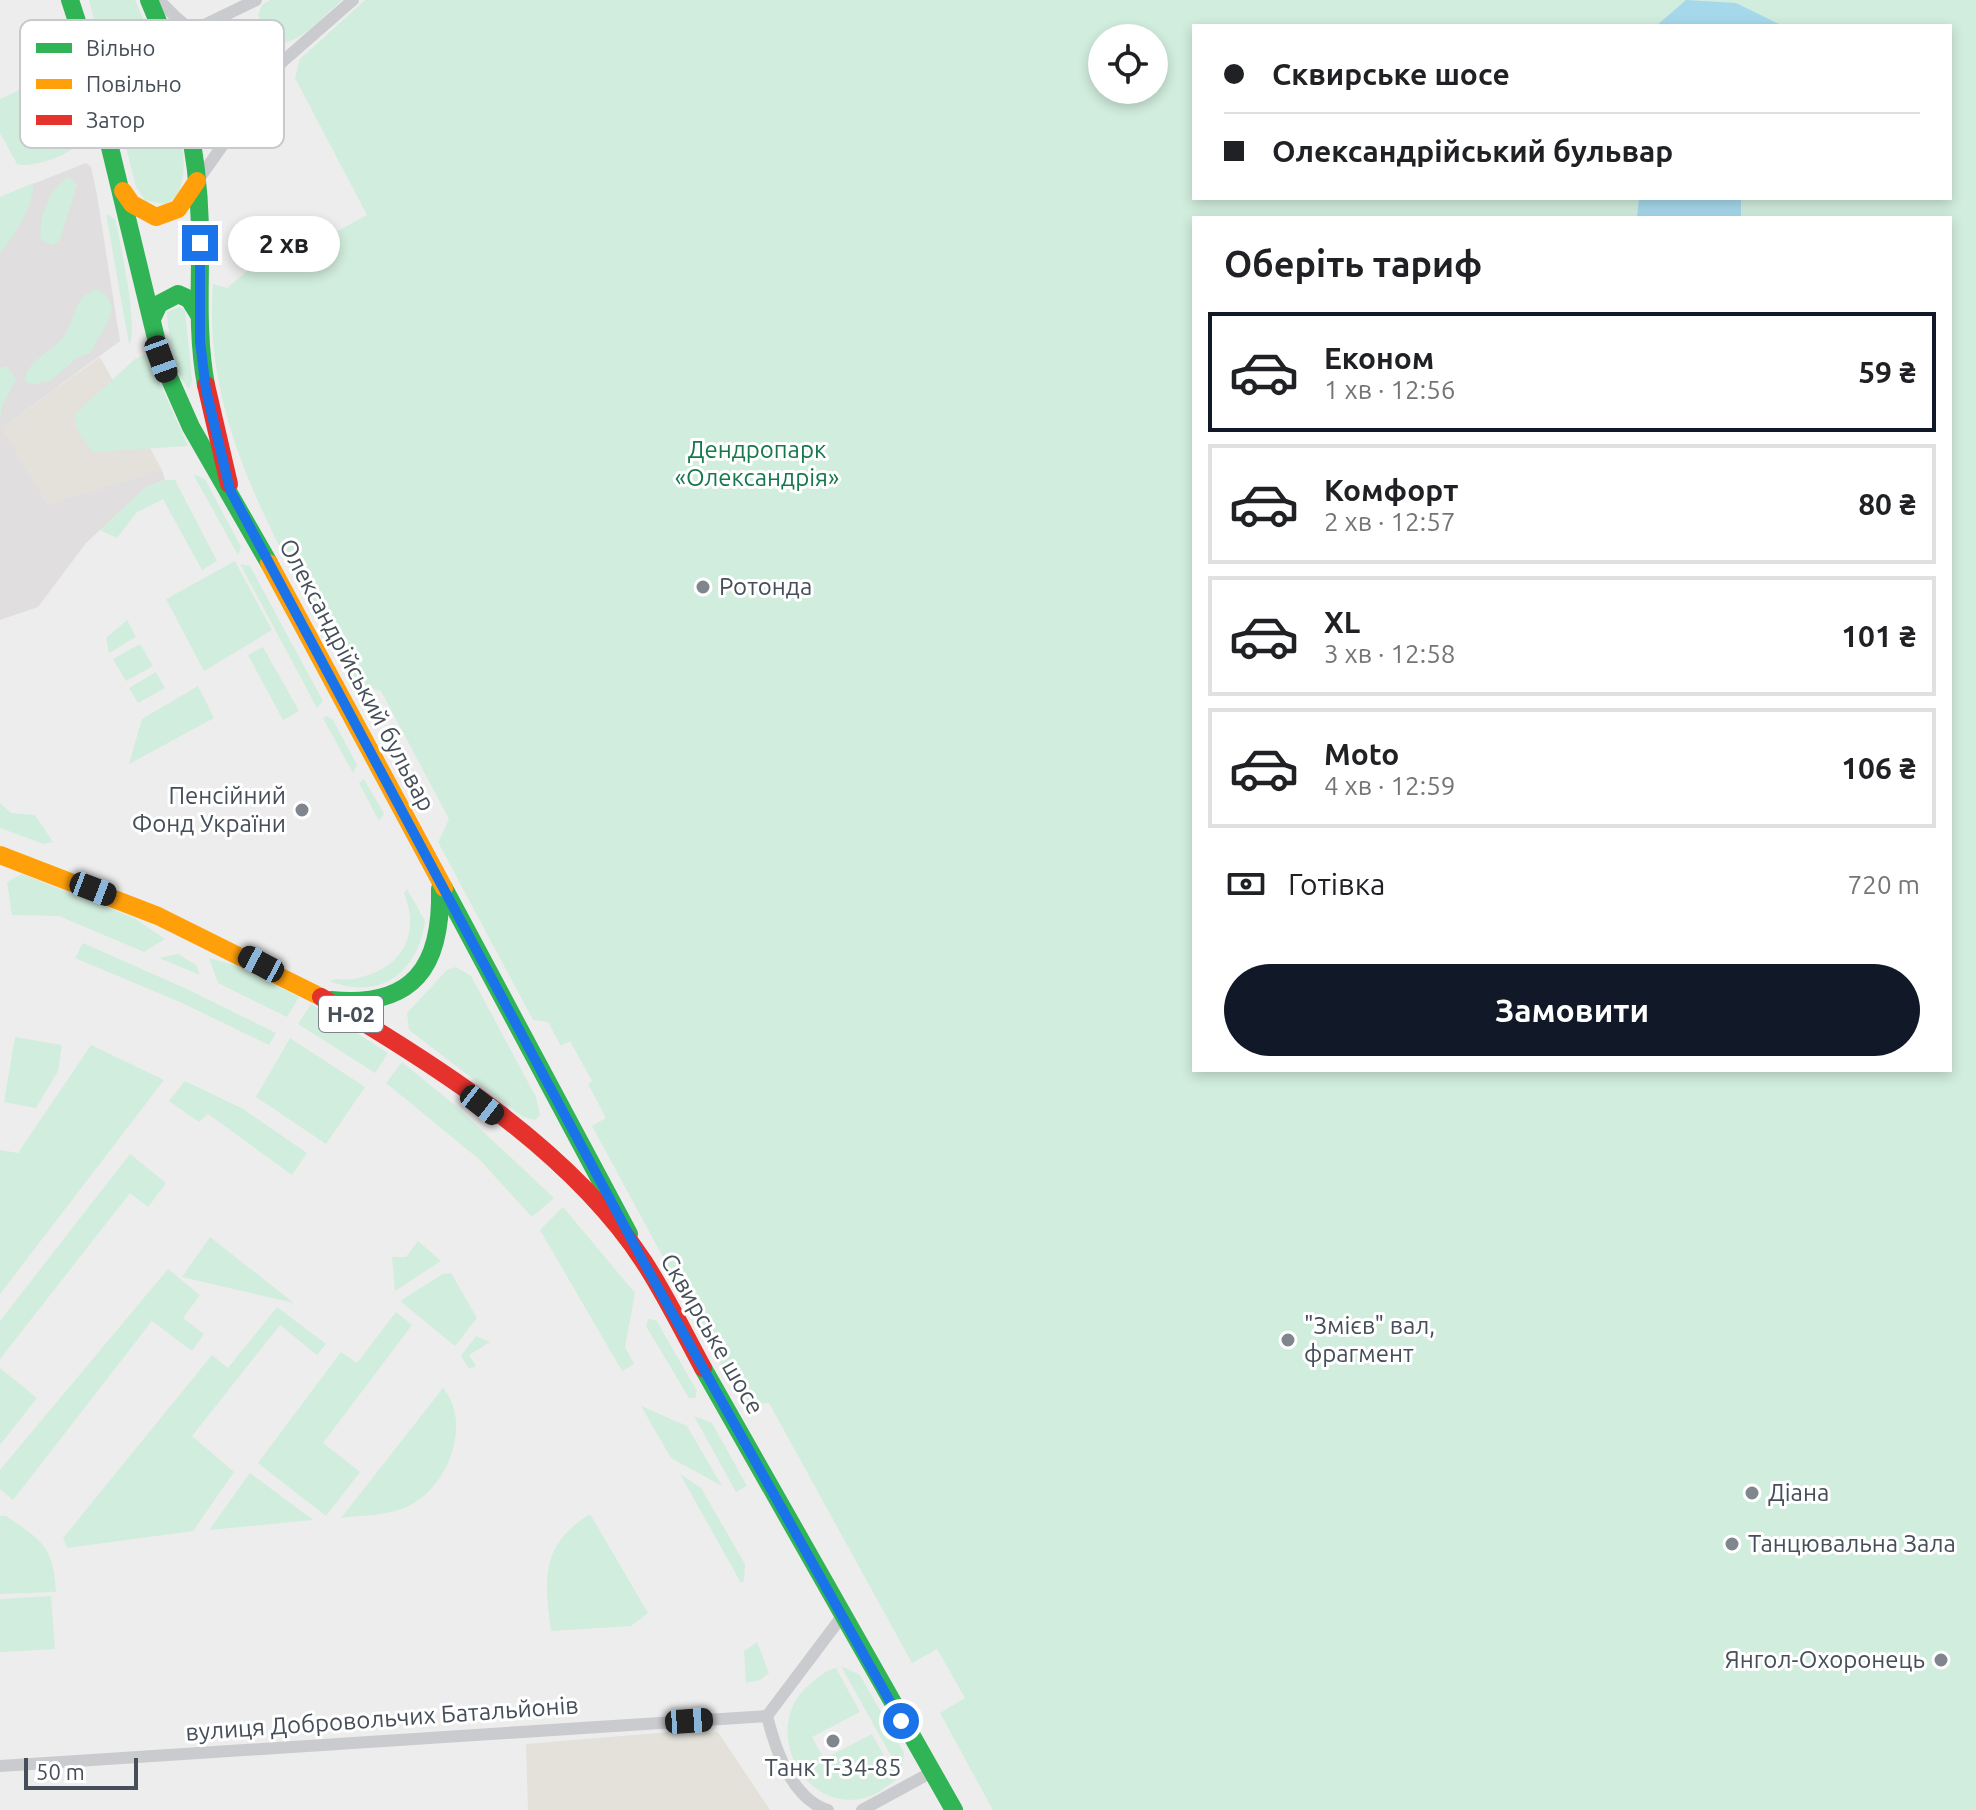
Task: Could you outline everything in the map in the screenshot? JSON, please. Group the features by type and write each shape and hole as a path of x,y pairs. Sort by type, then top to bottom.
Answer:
{"main road":[{"name":"Олександрійський бульвар","path":"149,0 157,20"},
{"name":"Олександрійський бульвар","path":"111,148 152,319 177,401 204,454 230,490 643,1261"},
{"name":"Олександрійський бульвар","path":"192,148 198,180 199,315 206,390 230,490"},
{"path":"121,189 132,204 156,217 178,209 198,180"},
{"path":"152,319 159,304 178,294 189,299 199,315"},
{"name":"Сквирське шосе","path":"0,855 173,921 325,998 402,1045 547,1155 588,1193 643,1261 930,1773 954,1810"},
{"name":"Олександрійський бульвар","path":"325,998 372,1004 405,990 418,977 439,943 440,882"}],"street":[{"path":"159,0 180,20"},
{"path":"215,20 256,0"},
{"path":"284,60 353,0"},
{"path":"198,180 221,148"},
{"path":"828,1810 799,1788 775,1749 767,1716 843,1615"},
{"name":"вулиця Добровольчих Батальйонів","path":"0,1766 767,1716"},
{"path":"862,1810 930,1773"}],"shaded area":[{"path":"86,163 91,167 97,195 120,341 2,428 47,504 162,470 165,480 146,487 86,543 38,607 0,620 0,197"},
{"path":"100,357 162,470 47,504 2,428"},
{"path":"706,1729 709,1733 718,1732 770,1810 528,1810 526,1744"}],"green space":[{"path":"89,0 135,0 143,20 94,20"},
{"path":"270,0 342,0 300,36 284,43 284,20 261,20 258,15 262,5"},
{"name":"Дендропарк «Олександрія»","path":"365,0 1976,0 1976,1810 993,1810 940,1713 965,1698 937,1649 912,1663 769,1403 754,1404 735,1390 592,1126 606,1118 588,1084 592,1081 570,1041 561,1046 548,1022 533,1020 438,842 449,819 381,691 354,684 302,590 254,493 221,391 213,338 213,284 227,288 251,268 267,262 275,266 274,256 285,256 292,245 299,252 367,215 295,78 300,59"},
{"path":"20,90 20,148 74,148 33,164 17,164 0,133 0,99"},
{"path":"126,148 183,148 184,167 179,190 166,204 146,201 136,187"},
{"path":"69,177 77,185 60,240 53,246 41,240 43,214 50,196"},
{"path":"33,183 27,211 0,253 0,197"},
{"path":"106,214 115,219 124,264 132,322 129,344"},
{"path":"97,289 107,296 112,307 108,322 90,353 78,357 52,380 32,385 25,381 30,367 66,333 80,302 89,292"},
{"path":"180,307 185,310 192,380 189,389 175,363 169,332 167,312"},
{"path":"147,354 188,446 92,452 76,427 75,414 135,359"},
{"path":"7,366 16,379 2,406 0,420 0,368"},
{"path":"193,474 205,479 241,547 238,555"},
{"path":"175,480 217,561 202,570 163,499 136,513 117,538 100,530 146,487"},
{"path":"235,561 272,630 204,671 166,599"},
{"path":"240,564 250,566 323,701 317,708"},
{"path":"127,620 136,637 109,653 106,638"},
{"path":"140,644 153,666 126,681 113,659"},
{"path":"263,647 299,711 283,720 248,655"},
{"path":"156,672 165,688 138,703 129,688"},
{"path":"198,686 214,718 129,764 142,719"},
{"path":"327,716 333,720 357,765 353,773 323,718"},
{"path":"364,779 384,814 379,821 359,783"},
{"path":"0,803 11,813 35,815 53,842 44,844 0,828"},
{"path":"22,874 134,918 165,939 144,952 59,916 12,915 7,882"},
{"path":"407,889 425,921 421,939 405,968 380,985 347,986 329,981 369,975 394,960 408,938 409,909 404,893"},
{"path":"83,943 276,1033 269,1045 182,1003 75,958"},
{"path":"178,954 196,965 200,975 159,958"},
{"path":"209,958 237,966 299,997 287,1017 218,983"},
{"path":"456,967 471,976 536,1097 540,1115 535,1120 523,1117 409,1030 407,1013 447,970"},
{"path":"311,1004 388,1053 375,1073 298,1024"},
{"path":"15,1037 62,1045 58,1071 36,1108 4,1102"},
{"path":"290,1038 365,1087 326,1144 256,1097"},
{"path":"91,1045 164,1080 0,1294 0,1150 18,1153"},
{"path":"402,1062 457,1107 554,1198 532,1217 480,1160 386,1083"},
{"path":"185,1081 243,1109 307,1153 292,1175 208,1114 199,1122 169,1101"},
{"path":"130,1154 166,1183 148,1207 130,1193 0,1359 0,1321"},
{"path":"563,1207 635,1293 625,1347 634,1364 622,1371 540,1230"},
{"path":"210,1237 294,1303 182,1277"},
{"path":"418,1241 441,1261 395,1291 392,1257 406,1257"},
{"path":"168,1269 200,1295 183,1318 204,1334 192,1351 152,1321 13,1500 0,1489 0,1470"},
{"path":"451,1273 477,1318 455,1346 400,1301 443,1274"},
{"path":"277,1307 326,1344 317,1355 280,1325 192,1436 234,1472 193,1531 67,1548 63,1538 212,1355 228,1368"},
{"path":"396,1312 412,1325 323,1443 360,1472 326,1516 258,1463 341,1352 357,1363"},
{"path":"648,1319 656,1320 697,1391 695,1398 689,1398 646,1326"},
{"path":"476,1336 490,1342 469,1355 476,1366 469,1369 461,1356"},
{"path":"0,1368 37,1398 0,1445"},
{"path":"443,1388 452,1403 456,1420 455,1438 451,1456 432,1488 419,1500 397,1511 341,1518"},
{"path":"641,1406 687,1426 722,1486 671,1458"},
{"path":"694,1416 712,1423 747,1486 736,1492"},
{"path":"250,1473 313,1520 209,1530"},
{"path":"680,1474 701,1488 745,1564 744,1581 741,1583"},
{"path":"590,1514 648,1613 631,1626 551,1631 547,1596 549,1565 562,1538"},
{"path":"0,1516 6,1516 44,1546 52,1564 56,1592 0,1594"},
{"path":"51,1596 55,1649 0,1652 0,1599"},
{"path":"757,1642 769,1673 760,1680 746,1683 744,1651"},
{"path":"841,1666 860,1675 904,1753 901,1774"},
{"path":"836,1668 860,1712 812,1737 824,1759 872,1734 897,1779 865,1798 838,1799 820,1791 804,1778 788,1741 789,1720 796,1701 816,1679"}],"water":[{"path":"1686,0 1736,3 1779,24 1658,24"},
{"path":"1639,200 1741,200 1741,216 1637,216"}],"traffic: fast":[{"path":"70,0 77,20"},
{"path":"149,0 157,20"},
{"path":"110,148 161,359 191,427 269,563"},
{"path":"193,148 199,197 200,325 206,385"},
{"path":"152,319 159,304 178,294 189,299 199,315"},
{"path":"444,888 629,1234"},
{"path":"331,1000 359,1001 383,997 402,989 417,977 428,961 435,940 440,889"},
{"path":"703,1368 954,1810"}],"traffic: slow":[{"path":"123,191 132,204 156,217 178,209 197,181"},
{"path":"269,563 444,888"},
{"path":"0,855 158,916 321,997"}],"traffic: jam":[{"path":"206,385 229,484"},
{"path":"321,997 454,1080 498,1112 578,1182 614,1221 644,1262 703,1368"}],"place":[{"name":"Ротонда","path":"703,587"},
{"name":"Пенсійний Фонд України","path":"302,810"},
{"name":"\"Змієв\" вал, фрагмент","path":"1288,1340"},
{"name":"Діана","path":"1752,1493"},
{"name":"Танцювальна Зала","path":"1732,1544"},
{"name":"Янгол-Охоронець","path":"1941,1660"},
{"name":"Танк Т-34-85","path":"833,1741"}],"route":[{"path":"200,243 200,341 206,390 222,446 230,490 643,1261 901,1721"}]}
